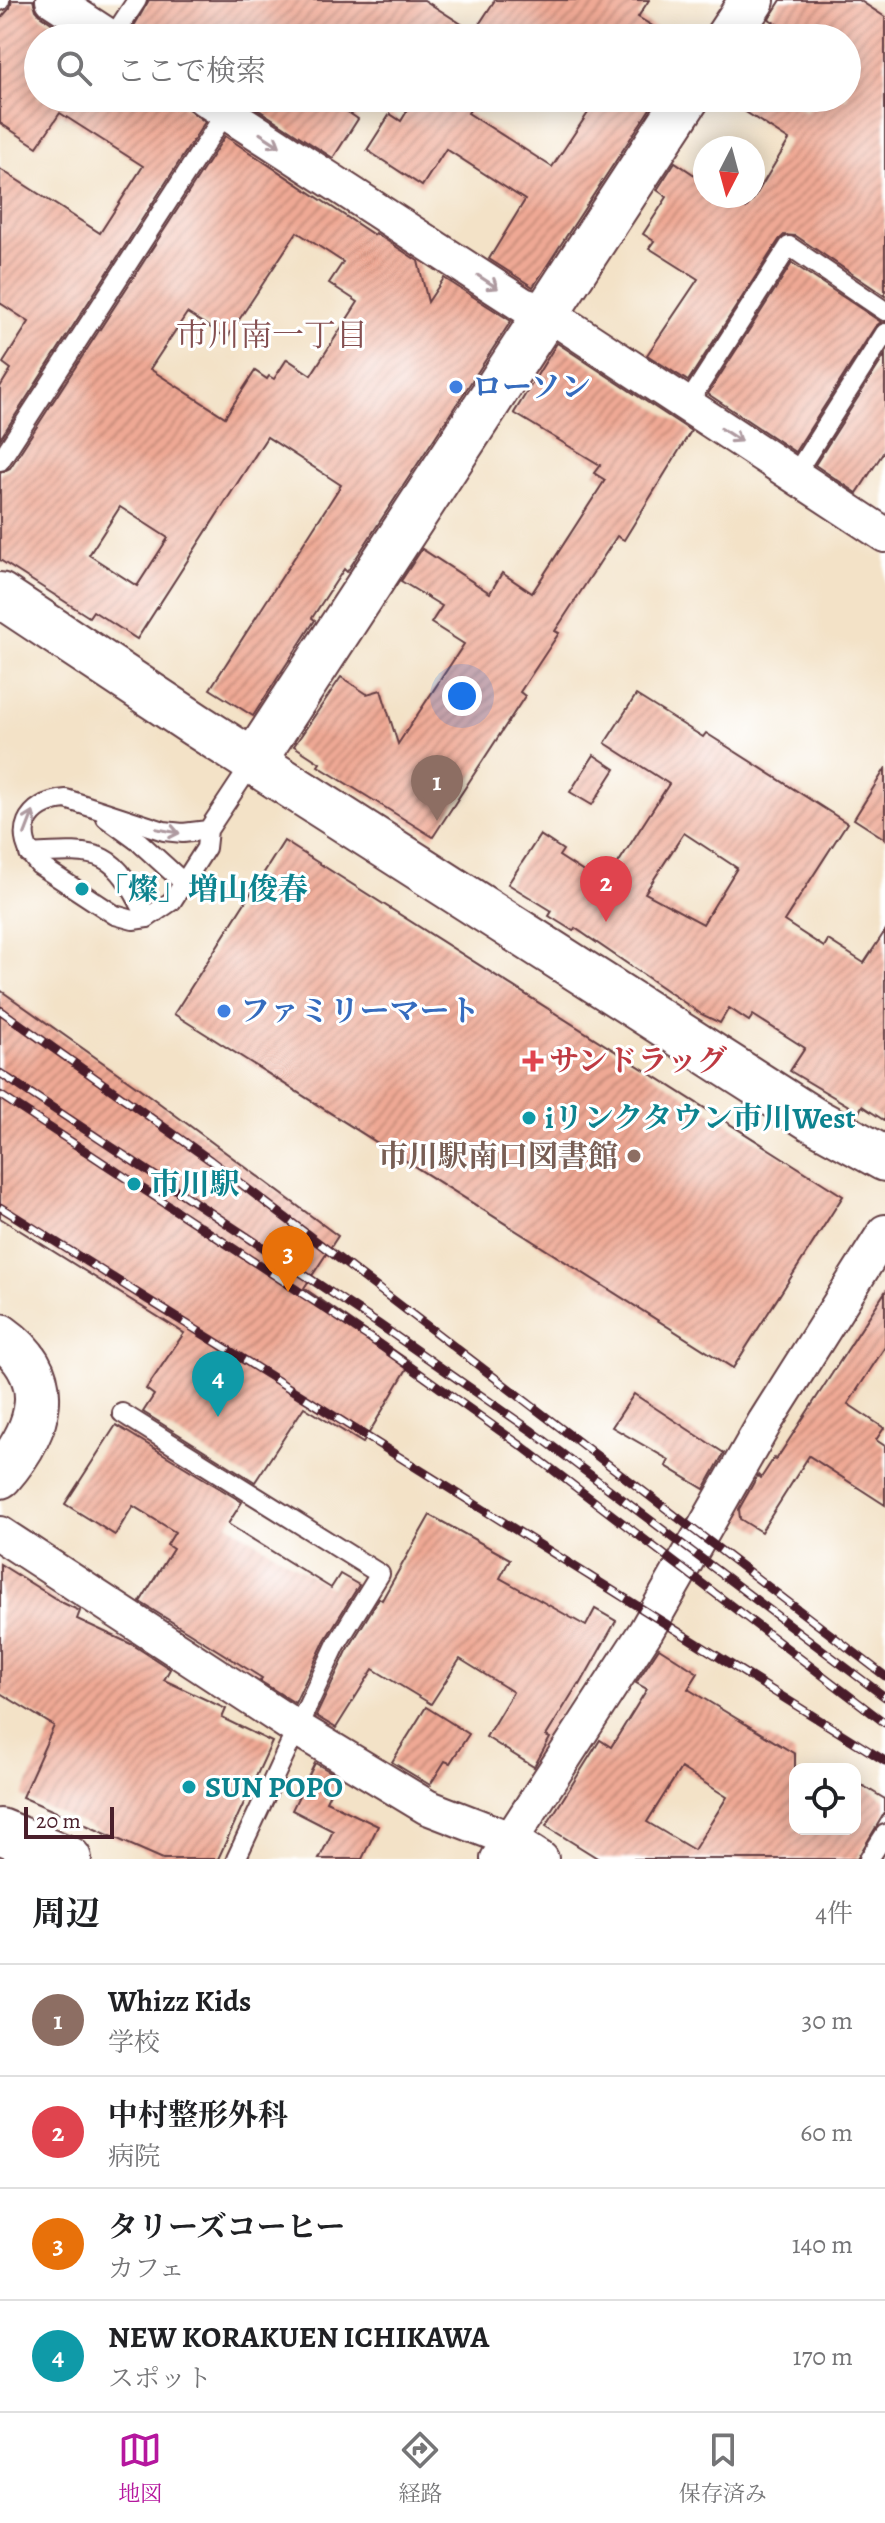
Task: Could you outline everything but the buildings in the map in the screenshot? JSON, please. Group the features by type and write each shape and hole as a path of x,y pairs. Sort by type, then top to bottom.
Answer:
{"main road":[{"path":"736,24 752,0"},
{"path":"253,762 678,112"},
{"path":"0,595 253,762 812,1119 885,1159"},
{"path":"0,1336 17,1348 33,1372 38,1400 34,1426 19,1454 0,1476"},
{"path":"0,1831 69,1859"}],"street":[{"path":"53,0 90,24"},
{"path":"226,112 523,305 546,312 885,535"},
{"path":"504,1849 646,1631 765,1422 885,1232"},
{"path":"0,1534 298,1729 427,1807 504,1849 541,1859"}],"lane":[{"path":"121,24 137,0"},
{"path":"0,461 211,112"},
{"path":"686,406 789,246 885,311"},
{"path":"794,476 885,333"},
{"path":"208,830 183,833 164,831 66,799 50,800 36,808 26,823 24,838 29,854 39,865 115,915 133,920 147,918 172,901 206,848 208,830 253,762"},
{"path":"91,807 139,842 184,883"},
{"path":"29,854 67,852 102,855 129,882 147,918"},
{"path":"122,1413 380,1574 336,1645 236,1859"},
{"path":"869,1859 885,1834"}],"railway":[{"path":"0,1010 210,1160 885,1676"},
{"path":"0,1073 377,1323 532,1431 885,1697"},
{"path":"0,1095 370,1338 523,1447 885,1723"},
{"path":"0,1207 885,1761"}],"place":[{"name":"ローソン","path":"456,387"},
{"name":"Whizz Kids","path":"437,821"},
{"name":"「燦」増山俊春","path":"82,889"},
{"name":"中村整形外科","path":"606,922"},
{"name":"ファミリーマート","path":"224,1011"},
{"name":"サンドラッグ","path":"533,1061"},
{"name":"iリンクタウン市川West","path":"529,1118"},
{"name":"市川駅南口図書館","path":"634,1156"},
{"name":"市川駅","path":"134,1184"},
{"name":"タリーズコーヒー","path":"288,1292"},
{"name":"NEW KORAKUEN ICHIKAWA","path":"218,1417"},
{"name":"SUN POPO","path":"189,1787"}],"district":[{"name":"市川南一丁目","path":"272,335"}]}
